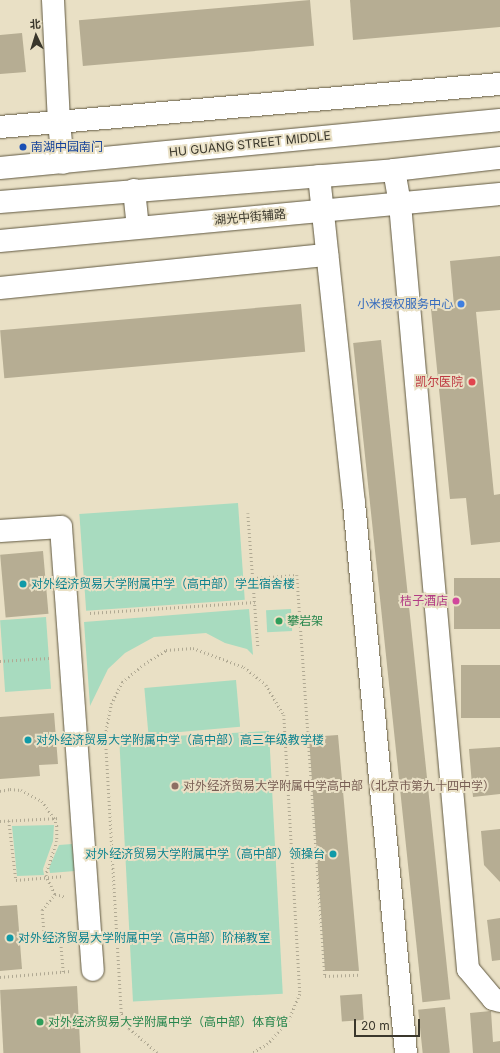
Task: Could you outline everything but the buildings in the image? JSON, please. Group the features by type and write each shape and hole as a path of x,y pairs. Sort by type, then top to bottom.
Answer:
{"street":[{"path":"53,0 59,122 63,162"},
{"path":"0,128 500,84"},
{"name":"HU GUANG STREET MIDDLE","path":"0,168 500,120"},
{"path":"0,202 394,170 500,158"},
{"path":"394,170 400,204 468,969 493,999 500,1001"},
{"path":"320,176 322,211 354,503 406,1053"},
{"path":"134,190 138,227"},
{"name":"湖光中街辅路","path":"0,240 500,194"},
{"path":"0,288 327,255"},
{"path":"0,531 61,527 93,970"}],"path":[{"path":"248,512 258,647"},
{"path":"253,578 297,575 325,976 358,975"},
{"path":"67,615 255,602"},
{"path":"157,1053 129,1029 121,1013 105,735 111,704 122,682 144,664 166,650 193,648 244,667 266,686 284,715 300,994 289,1020 268,1044 253,1053"},
{"path":"0,661 70,656"},
{"path":"0,791 10,789 21,790 42,801 54,818 57,826 57,841 48,865 47,877 55,894 64,897 88,895"},
{"path":"0,821 82,816"},
{"path":"9,821 16,880 70,876"},
{"path":"55,894 42,910 44,935 60,936 63,972"},
{"path":"0,977 93,970"}],"green space":[{"path":"238,503 245,600 86,611 79,514"},
{"path":"249,609 253,655 247,649 225,643 206,633 154,637 125,653 108,669 90,706 84,622"},
{"name":"攀岩架","path":"291,609 292,631 267,632 266,610"},
{"path":"46,617 51,689 5,692 0,620"},
{"path":"236,680 240,727 148,735 144,688"},
{"path":"269,731 283,994 133,1001 119,739"},
{"path":"54,825 53,841 43,869 44,875 17,876 12,826"},
{"path":"72,844 75,871 50,873 49,868 59,845"}],"place":[{"name":"南湖中园南门","path":"23,147"},
{"name":"小米授权服务中心","path":"461,304"},
{"name":"凯尔医院","path":"472,382"},
{"name":"对外经济贸易大学附属中学（高中部）学生宿舍楼","path":"23,584"},
{"name":"桔子酒店","path":"456,601"},
{"name":"攀岩架","path":"279,621"},
{"name":"对外经济贸易大学附属中学（高中部）高三年级教学楼","path":"28,740"},
{"name":"对外经济贸易大学附属中学高中部（北京市第九十四中学）","path":"175,786"},
{"name":"对外经济贸易大学附属中学（高中部）领操台","path":"333,854"},
{"name":"对外经济贸易大学附属中学（高中部）阶梯教室","path":"10,938"},
{"name":"对外经济贸易大学附属中学（高中部）体育馆","path":"40,1022"}]}
